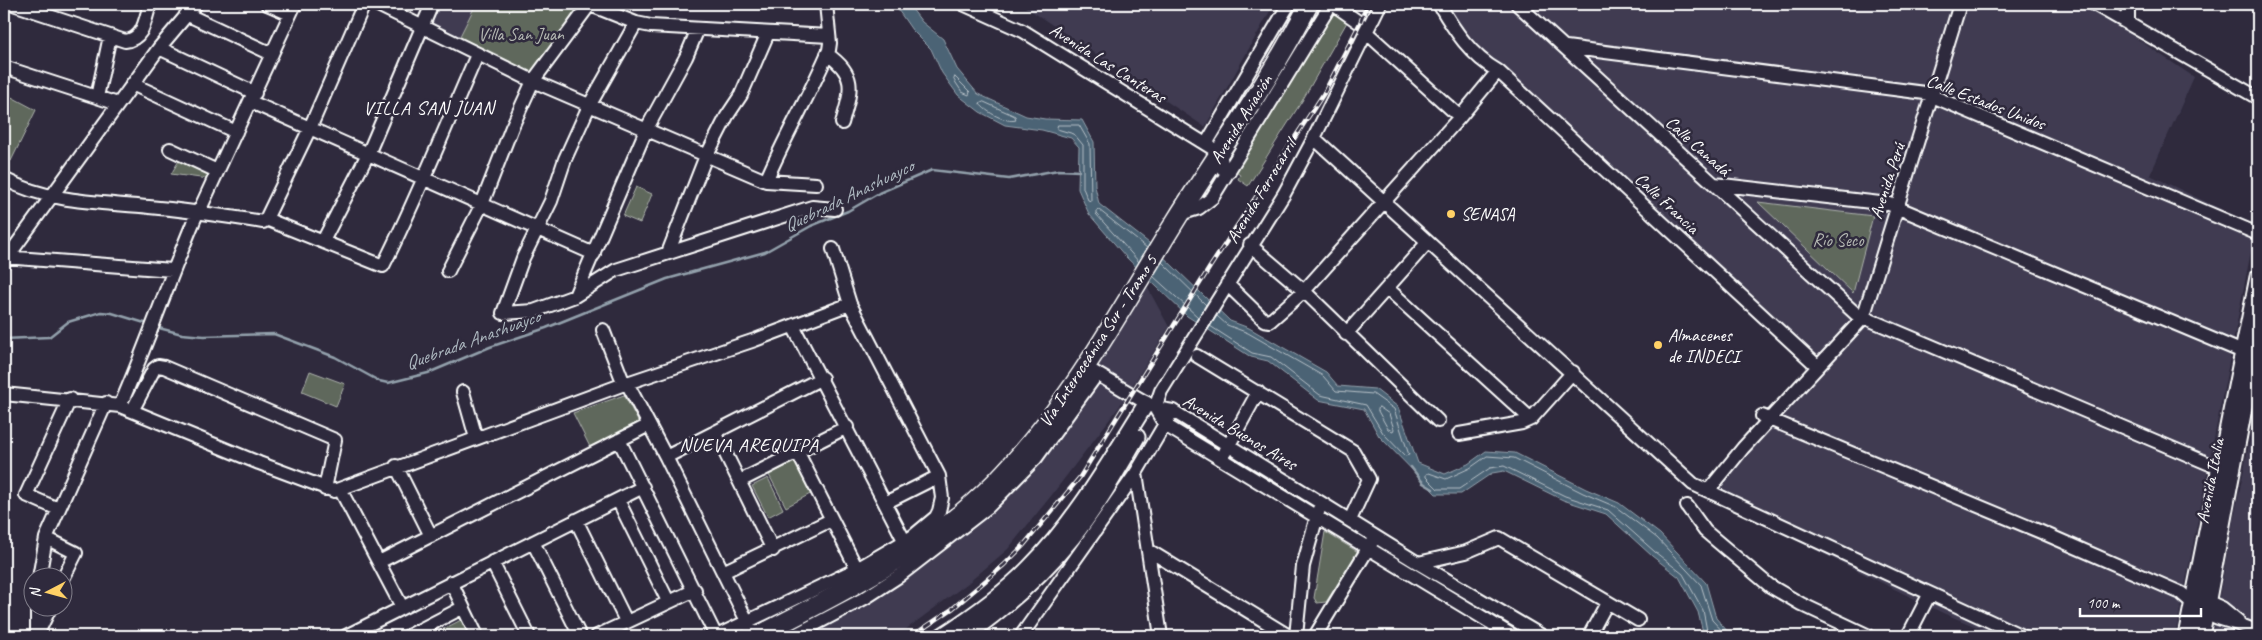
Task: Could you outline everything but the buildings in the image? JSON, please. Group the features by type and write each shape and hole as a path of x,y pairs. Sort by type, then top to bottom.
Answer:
{"highway":[{"name":"Avenida Aviación","path":"1169,232 1213,149 1295,31 1309,4"},
{"name":"Vía Interoceánica Sur - Tramo 5","path":"753,632 877,574 904,556 970,505 995,482 1091,370 1137,283 1169,232"}],"main road":[{"path":"2186,636 2189,597 2219,468 2258,277"},
{"name":"Avenida Italia","path":"2201,636 2258,334"},
{"name":"Avenida Ferrocarril","path":"942,636 999,596 1058,537 1150,406"},
{"name":"Avenida Ferrocarril","path":"965,636 993,616 1038,576 1073,537 1094,508 1150,406"}],"street":[{"path":"12,4 125,41 135,40 141,34 150,4"},
{"path":"5,258 159,48 196,4"},
{"path":"126,408 172,270 198,211 253,98 292,9 267,4"},
{"path":"4,179 24,189 50,197 198,211 263,222 310,128 364,4"},
{"path":"376,4 532,81 766,181 816,184"},
{"path":"323,241 368,154 432,4"},
{"path":"448,271 482,204 512,126 532,81 589,4 636,23 829,36"},
{"path":"766,181 781,145 802,110 827,54 830,43 826,4"},
{"name":"Avenida Las Canteras","path":"963,4 1023,31 1213,149"},
{"path":"1228,172 1223,169 1213,149 1289,4"},
{"path":"1180,214 1199,208 1212,198 1332,4 1360,23 1368,33 1460,117"},
{"name":"Avenida Ferrocarril","path":"1150,406 1196,338 1250,245 1284,194 1368,33 1380,4"},
{"path":"1439,4 1462,39 1485,64 1489,74 1489,82"},
{"name":"Calle Canadá","path":"1517,4 1566,47 1588,71 1860,316 2219,468"},
{"name":"Avenida Perú","path":"1929,94 1952,4"},
{"name":"Avenida Perú","path":"1704,489 1708,476 1766,418 1860,316 1892,205 1960,4"},
{"path":"2094,4 2128,21 2258,98"},
{"path":"2128,4 2128,21"},
{"path":"186,14 272,54"},
{"path":"636,23 590,106 564,159 551,201 523,258 504,313 534,311 575,296 616,270 812,207 835,209"},
{"path":"575,296 646,130 686,57 698,28"},
{"path":"668,253 704,161 708,157 715,137 753,72 768,33"},
{"path":"97,97 110,36"},
{"name":"Calle Estados Unidos","path":"1566,47 1600,53 1929,94 2258,234"},
{"path":"159,48 310,128 594,254"},
{"path":"1588,71 1600,53"},
{"path":"827,54 840,62 850,80 849,96 842,123"},
{"path":"266,219 383,266 425,179 445,126 477,55"},
{"name":"Calle Francia","path":"1485,64 1498,71 1813,362"},
{"path":"4,67 118,104"},
{"path":"1224,289 1267,322 1304,290 1460,117 1498,71"},
{"path":"132,84 236,132"},
{"path":"1314,138 1573,372 1693,484 2022,636"},
{"path":"170,149 217,171"},
{"path":"1714,184 1892,205 2243,352"},
{"path":"1346,334 1428,242"},
{"path":"1250,245 1304,290 1346,334 1438,421"},
{"path":"619,440 695,590 716,636 753,632 905,542 936,517 942,498 939,476 850,304 833,249"},
{"path":"5,258 172,270"},
{"path":"1387,288 1531,419"},
{"path":"4,394 106,403 126,408 334,491 396,466 793,326 850,304"},
{"name":"Avenida Perú","path":"1766,418 1813,362 1860,316"},
{"path":"793,326 822,378 905,542"},
{"path":"603,330 622,380 627,384 666,457 753,632"},
{"path":"1197,356 1353,451 1369,479 1350,520"},
{"path":"126,408 154,369 158,366 164,367 335,440 325,489"},
{"path":"793,636 865,598 899,576 988,507 1036,458 1091,370 1150,406"},
{"path":"1459,434 1531,419 1573,372"},
{"path":"666,457 822,378"},
{"path":"463,392 476,438"},
{"path":"1222,459 1258,392"},
{"path":"58,509 26,495 70,399"},
{"path":"41,568 46,538 106,403"},
{"name":"Avenida Buenos Aires","path":"1150,406 1173,411 1321,501 1418,563 1542,636"},
{"name":"Avenida Buenos Aires","path":"1150,406 1165,425 1513,636"},
{"path":"1021,636 1136,473 1173,411"},
{"path":"1766,418 2041,532 2189,597 2207,606 2219,618 2243,624 2258,632"},
{"path":"379,562 649,425"},
{"path":"740,481 847,427"},
{"path":"715,432 772,550"},
{"path":"798,453 857,570"},
{"path":"396,466 431,536"},
{"path":"1136,473 1161,636"},
{"path":"885,503 939,476"},
{"path":"346,636 643,487"},
{"path":"340,489 402,607"},
{"path":"618,500 668,601"},
{"path":"1296,636 1303,566 1321,501"},
{"path":"1687,506 1705,531 1770,586 1801,604 1869,636"},
{"path":"576,520 626,621"},
{"path":"723,572 832,520"},
{"path":"1315,636 1376,536"},
{"path":"46,538 76,553 68,568"},
{"path":"1418,563 1466,552 1499,538 1638,620"},
{"path":"533,542 580,636"},
{"path":"1148,550 1289,636"},
{"path":"492,562 530,636"},
{"path":"451,582 477,636"},
{"path":"604,635 626,621 695,590"},
{"path":"1908,636 1930,594"},
{"path":"1589,636 1607,603"},
{"path":"408,636 462,608"},
{"path":"37,618 37,635"},
{"path":"37,635 45,618"}],"shaded area":[{"path":"437,4 476,4 459,38 428,21"},
{"path":"1021,4 1274,4 1205,127"},
{"path":"1446,4 2114,4 2106,18 2194,77 2150,175 2256,226 2175,636 1998,636 1943,613 1710,498 1717,486 1815,378 1803,358 1497,67 1454,18"},
{"path":"1145,283 1169,327 1119,407 1008,549 968,583 897,636 783,636 864,593 957,527"},
{"path":"2258,400 2258,636 2212,636 2229,542"}],"green space":[{"name":"Villa San Juan","path":"476,4 567,4 577,8 532,74 459,38"},
{"path":"1332,12 1347,22 1302,101 1248,186 1238,179 1240,175 1236,172"},
{"path":"4,93 36,110 11,161 4,158"},
{"path":"180,159 211,174 208,179 171,174"},
{"path":"636,187 652,194 640,223 623,216"},
{"name":"Río Seco","path":"1758,202 1873,216 1853,293"},
{"path":"310,371 345,384 336,406 302,392"},
{"path":"624,395 639,423 590,447 573,413"},
{"path":"796,461 812,493 786,507 769,475"},
{"path":"768,478 783,509 768,517 752,486"},
{"path":"1325,532 1358,552 1326,602 1317,603 1314,598"},
{"path":"461,620 469,636 430,636"}],"water":[{"path":"894,4 908,4 922,22 943,39 957,69 978,94 1026,116 1045,119 1082,120 1094,142 1095,186 1099,204 1149,243 1230,321 1249,328 1326,372 1338,386 1375,389 1398,407 1418,463 1445,474 1468,464 1486,451 1515,453 1586,489 1619,503 1660,534 1706,583 1716,618 1728,632 1744,629 1762,636 1704,636 1698,612 1679,577 1652,556 1606,514 1563,500 1504,471 1492,473 1461,494 1436,494 1379,436 1364,409 1318,400 1268,361 1251,357 1187,316 1126,257 1089,214 1078,189 1079,147 1071,138 1042,130 1005,125 980,112 958,95 942,73 931,49 912,30"}],"waterway":[{"name":"Quebrada Anashuayco","path":"155,327 182,334 204,336 274,334 335,357 379,381 388,383 428,373 490,347 546,328 667,279 765,252 811,226 848,211 879,193 932,170 1009,179 1058,170 1079,171"},
{"name":"Quebrada Anashuayco","path":"4,339 49,337 68,322 101,312 112,313 148,324"},
{"name":"Quebrada Anashuayco","path":"1411,467 1423,483 1433,489"}],"railway":[{"path":"912,636 952,609 1004,565 1023,546 1080,477 1210,267 1324,93 1360,23 1367,4"}],"place":[{"name":"SENASA","path":"1451,214"},
{"name":"Almacenes de INDECI","path":"1658,345"}],"district":[{"name":"VILLA SAN JUAN","path":"429,107"},
{"name":"NUEVA AREQUIPA","path":"749,444"}]}
